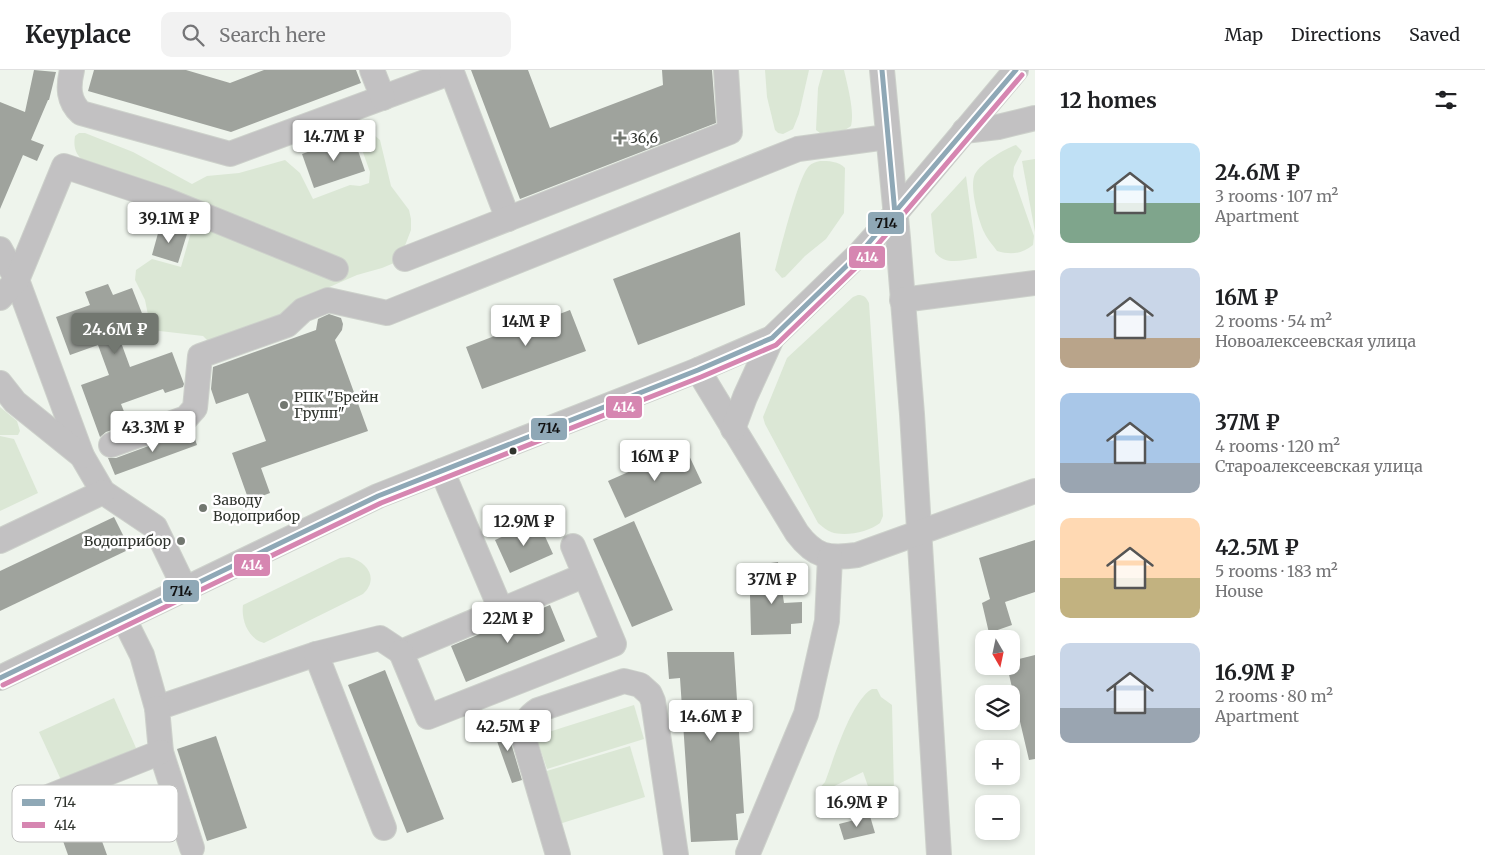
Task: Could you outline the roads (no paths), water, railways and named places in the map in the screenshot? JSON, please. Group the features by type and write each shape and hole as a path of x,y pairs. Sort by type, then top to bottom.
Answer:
{"street":[{"path":"72,70 70,80 71,100 81,113 230,154 451,71 508,219"},
{"path":"372,70 383,98"},
{"path":"405,259 730,132 726,70"},
{"path":"882,70 902,300 919,534 939,855"},
{"path":"0,678 378,496 698,370 772,338 861,252 1016,70"},
{"path":"964,131 998,127 1035,118"},
{"path":"111,445 186,418 195,408 200,356 287,325 303,310 328,300 387,313 798,149 887,137"},
{"path":"0,298 17,280 64,166 166,200 336,269"},
{"path":"0,249 17,280 82,456 103,492 155,527 185,589"},
{"path":"902,300 1035,283"},
{"path":"733,429 745,396 772,338"},
{"path":"698,370 797,533 812,550 830,557 857,555 919,534 1035,490"},
{"path":"0,382 15,402 82,456"},
{"path":"442,471 501,610"},
{"path":"0,541 103,492"},
{"path":"157,708 316,654 380,638 401,652 428,717 614,644 573,546"},
{"path":"748,853 806,714 827,621 830,557"},
{"path":"401,652 585,575"},
{"path":"124,619 142,655 157,708 161,752 172,785"},
{"path":"316,654 384,828"},
{"path":"558,855 524,739 523,732 526,723 532,714 538,710 624,681 640,685 650,694 652,700 676,855"},
{"path":"78,785 161,752"},
{"path":"178,805 192,848"}],"place":[{"name":"36,6","path":"620,138"},
{"name":"РПК \"Брейн Групп\"","path":"284,405"},
{"name":"Заводу Водоприбор","path":"203,508"},
{"name":"Водоприбор","path":"181,541"}]}
